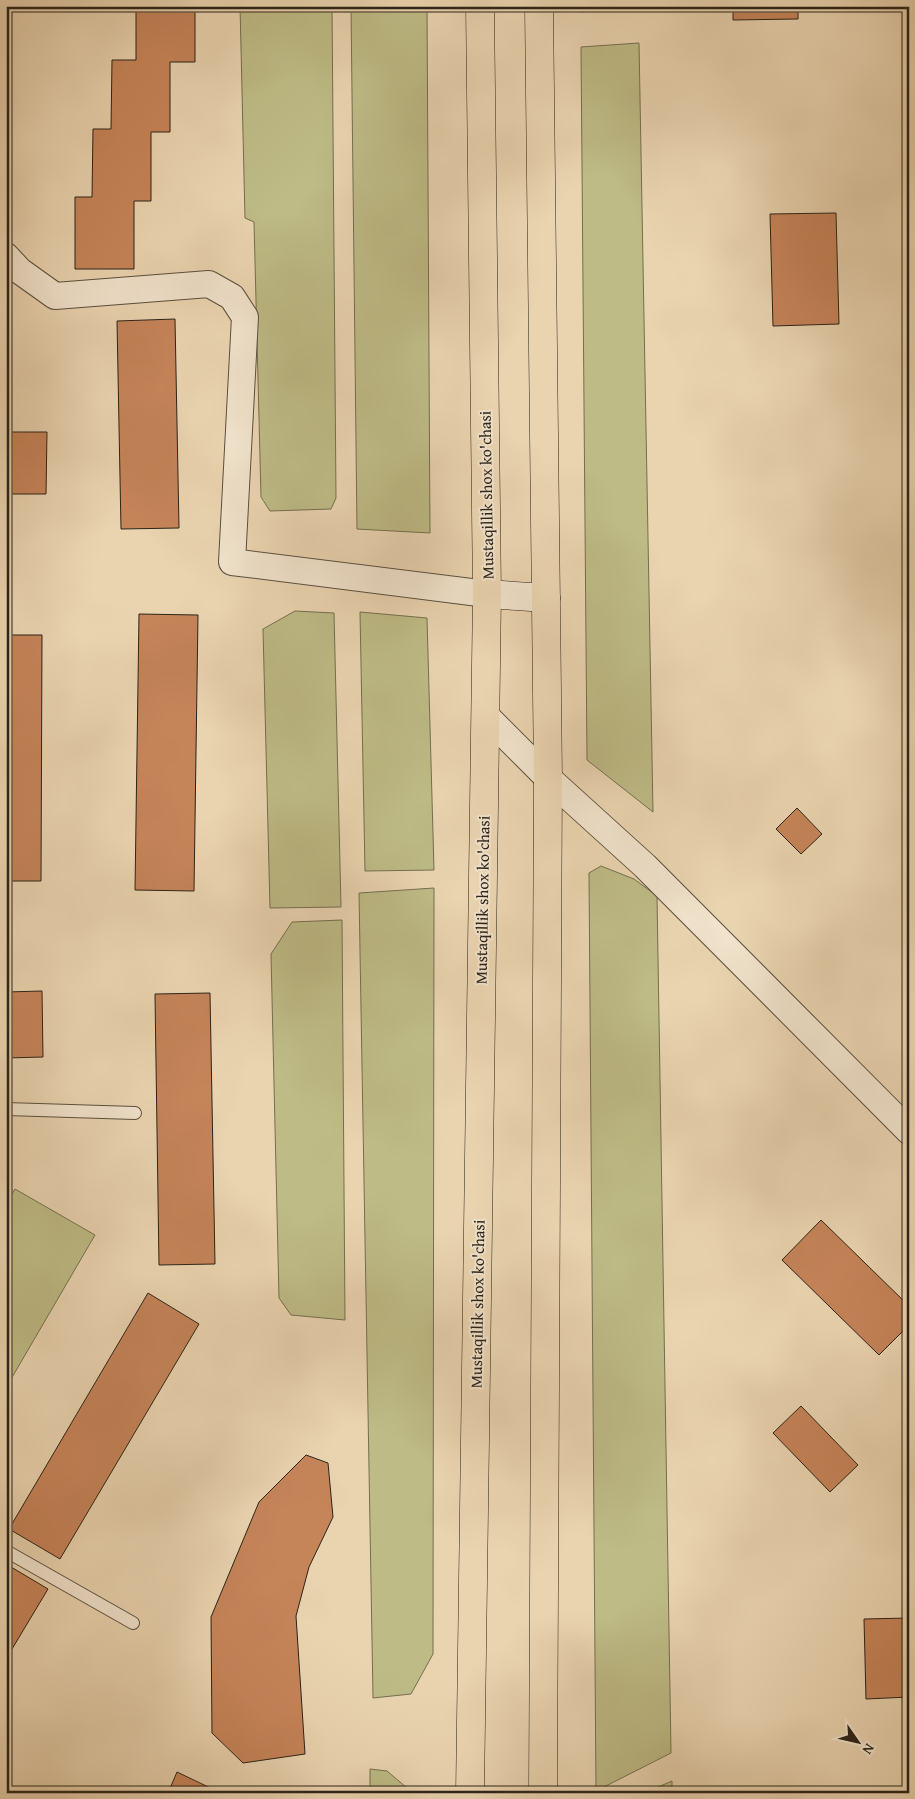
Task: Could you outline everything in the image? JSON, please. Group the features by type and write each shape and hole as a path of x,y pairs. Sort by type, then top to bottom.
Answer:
{"main road":[{"name":"Mustaqillik shox ko'chasi","path":"470,1793 487,594 480,6"},
{"path":"539,6 548,778 543,1793"},
{"path":"487,594 546,598"}],"street":[{"path":"6,256 20,271 55,296 209,284 232,297 245,317 232,562 487,594"},
{"path":"485,715 548,778 645,866 909,1131"}],"lane":[{"path":"6,1109 135,1113"},
{"path":"6,1551 133,1622"}],"shaded area":[{"path":"240,6 332,6 336,498 331,509 270,511 261,497 254,222 245,218"},
{"path":"351,6 427,6 430,533 357,529"},
{"path":"581,6 633,6 581,12"},
{"path":"639,43 653,812 587,760 581,47"},
{"path":"295,611 334,613 341,907 270,908 263,629"},
{"path":"360,612 427,618 434,870 365,871"},
{"path":"601,866 634,879 657,896 671,1753 596,1791 589,873"},
{"path":"434,888 433,1654 411,1694 373,1698 359,893"},
{"path":"342,920 345,1320 291,1315 279,1298 271,954 292,922"},
{"path":"15,1189 95,1235 7,1386 6,1204"},
{"path":"370,1769 387,1771 407,1788 409,1793 370,1793"},
{"path":"672,1781 672,1793 644,1793"}],"building":[{"path":"136,6 195,6 195,62 170,62 170,132 151,132 151,201 134,201 134,269 75,269 75,197 92,197 93,129 111,129 112,60 136,60"},
{"path":"733,6 798,6 798,19 733,20"},
{"path":"836,213 839,324 773,326 770,214"},
{"path":"175,319 179,528 121,529 117,321"},
{"path":"6,432 47,432 46,494 6,494"},
{"path":"139,614 198,615 194,891 135,890"},
{"path":"6,635 42,635 41,881 6,881"},
{"path":"797,808 822,834 801,854 776,829"},
{"path":"42,991 43,1057 6,1058 6,992"},
{"path":"210,993 215,1264 159,1265 155,994"},
{"path":"821,1220 909,1306 909,1325 879,1355 782,1260"},
{"path":"148,1293 199,1324 60,1559 9,1529"},
{"path":"801,1406 858,1465 830,1492 773,1433"},
{"path":"306,1455 328,1463 333,1517 309,1567 296,1616 305,1754 243,1763 212,1733 211,1617 259,1502"},
{"path":"6,1564 48,1589 6,1659"},
{"path":"909,1618 909,1697 866,1699 864,1619"},
{"path":"177,1772 221,1793 168,1793"}]}
